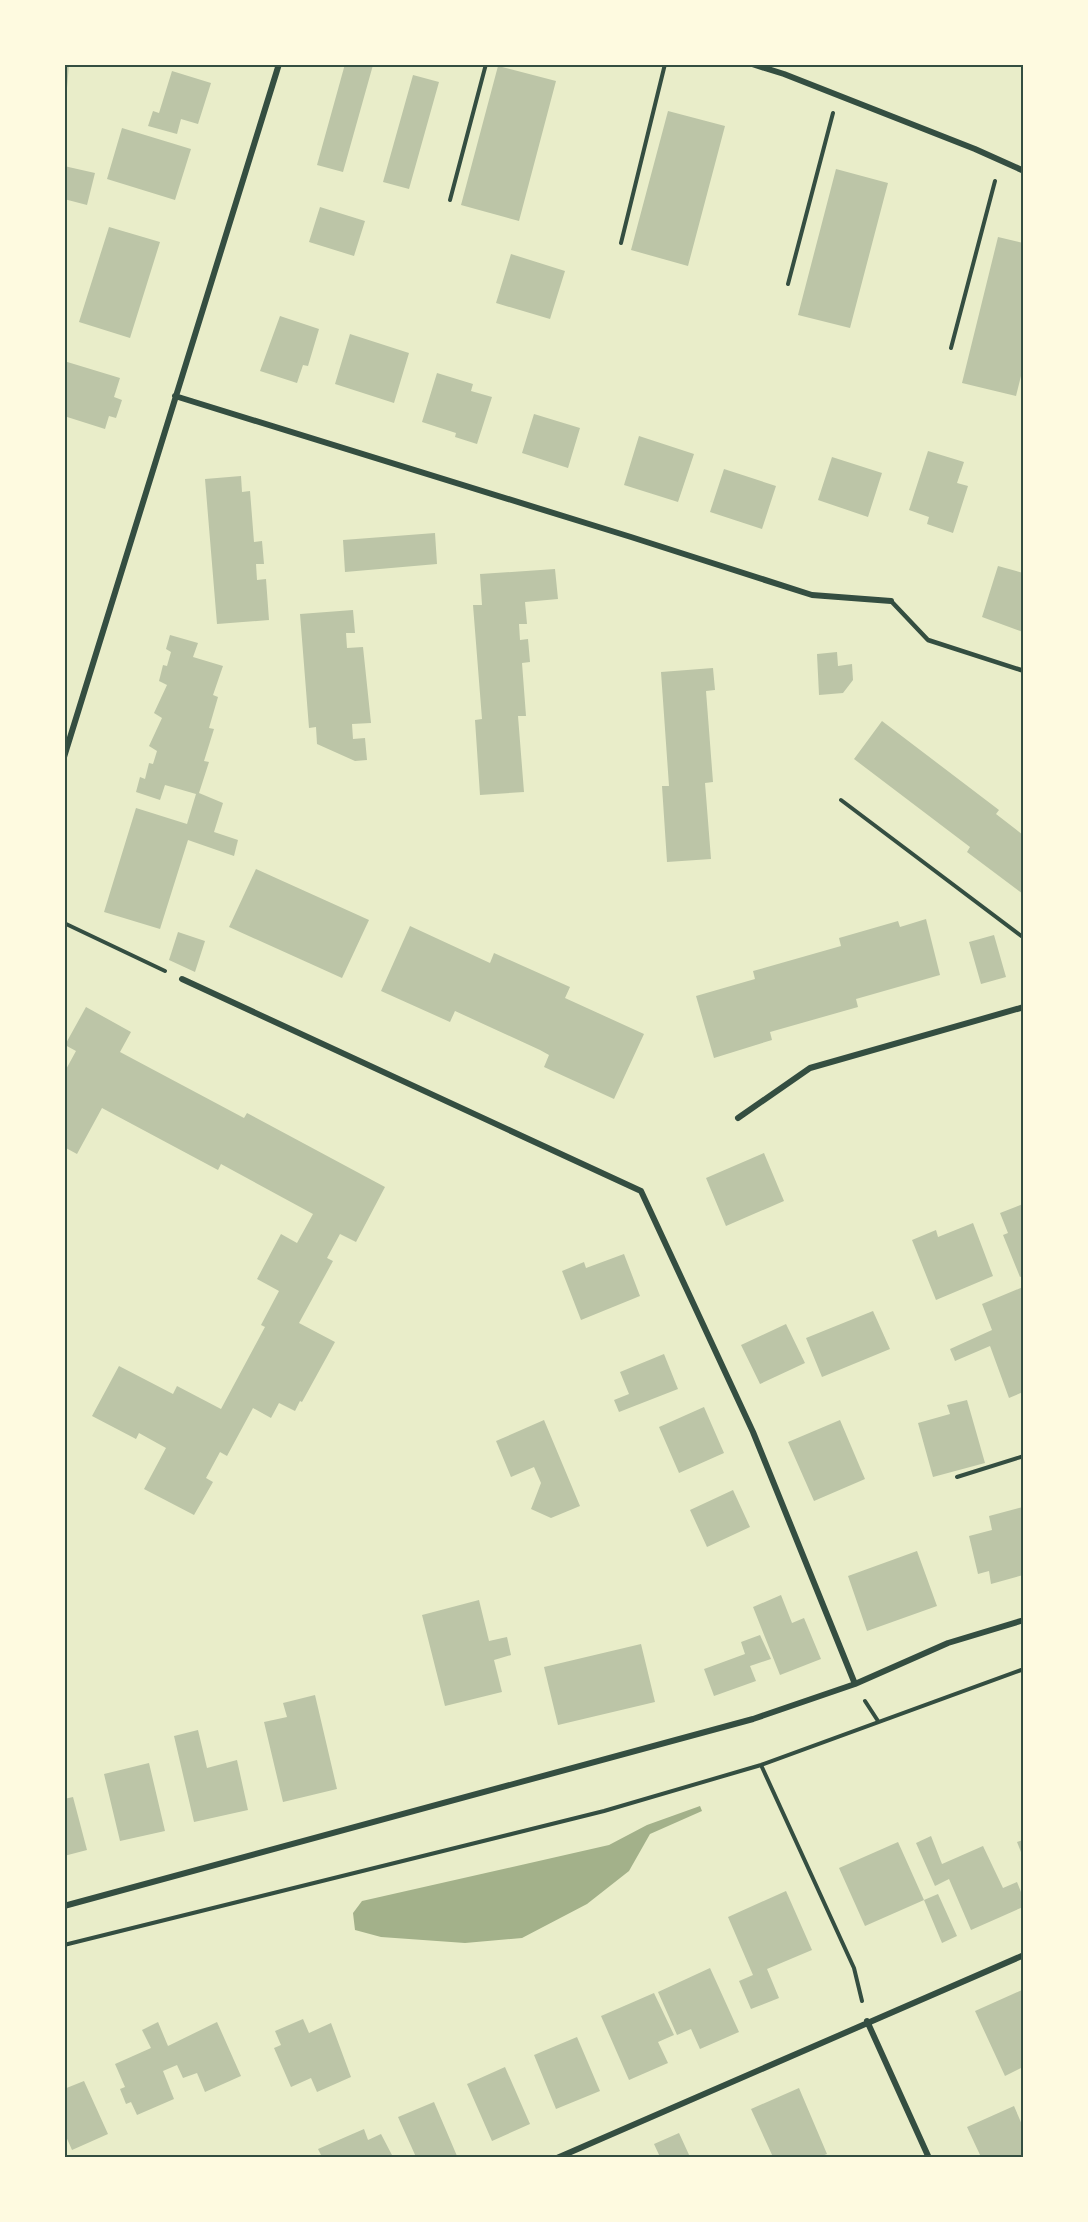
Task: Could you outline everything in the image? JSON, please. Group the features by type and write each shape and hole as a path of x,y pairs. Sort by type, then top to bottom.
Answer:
{"street":[{"path":"64,757 279,64"},
{"path":"752,64 838,95 1023,171"},
{"path":"175,396 812,595 891,601"},
{"path":"182,979 641,1191 753,1432 855,1684"},
{"path":"738,1118 810,1068 1023,1006"},
{"path":"64,1906 753,1719 855,1684 948,1643 1023,1620"},
{"path":"557,2157 1023,1955"},
{"path":"867,2021 929,2157"}],"lane":[{"path":"891,601 928,640 1023,671"}],"path":[{"path":"450,200 486,64"},
{"path":"621,243 665,64"},
{"path":"788,284 838,95"},
{"path":"951,348 1001,161"},
{"path":"841,800 1023,938"},
{"path":"64,923 182,979"},
{"path":"957,1477 1023,1456"},
{"path":"64,1945 604,1811 761,1765 1023,1669"},
{"path":"761,1765 854,1968 867,2021"}],"shaded area":[{"path":"700,1806 702,1811 650,1834 629,1871 587,1904 522,1938 465,1943 381,1937 355,1930 353,1913 362,1901 609,1845 647,1825"}],"building":[{"path":"64,64 69,64 67,88 64,88"},
{"path":"345,64 373,65 343,172 317,165"},
{"path":"498,66 556,81 519,221 461,205"},
{"path":"172,71 211,83 198,124 181,119 177,134 148,126 153,111 159,113"},
{"path":"413,75 439,82 409,189 383,182"},
{"path":"668,111 725,126 688,266 631,250"},
{"path":"122,128 191,149 175,200 107,179"},
{"path":"64,166 95,173 87,205 64,199"},
{"path":"836,169 888,183 850,328 798,315"},
{"path":"320,207 365,221 354,256 309,242"},
{"path":"109,227 160,242 130,338 79,322"},
{"path":"998,237 1023,243 1023,368 1016,396 962,383"},
{"path":"511,254 565,271 550,319 496,303"},
{"path":"280,316 319,329 308,366 303,365 297,383 260,371"},
{"path":"350,334 409,353 394,403 335,384"},
{"path":"64,361 120,378 114,397 122,400 116,418 109,416 105,429 64,416"},
{"path":"437,373 473,384 471,391 492,397 477,444 455,437 456,433 422,422"},
{"path":"534,414 580,428 568,468 522,453"},
{"path":"639,436 694,454 678,502 624,485"},
{"path":"928,451 964,462 957,483 968,486 953,533 927,524 929,517 909,510"},
{"path":"832,457 882,473 868,517 818,500"},
{"path":"724,469 776,486 762,529 710,512"},
{"path":"241,476 242,492 250,491 254,542 262,541 264,564 256,564 257,580 266,579 269,620 217,624 205,479"},
{"path":"435,533 437,564 345,572 343,540"},
{"path":"998,566 1023,573 1023,632 982,617"},
{"path":"555,569 558,599 525,602 527,624 519,624 520,640 528,639 530,662 522,663 526,716 518,716 524,792 480,795 475,720 482,719 473,605 482,605 480,574"},
{"path":"353,610 355,633 346,633 347,648 363,647 371,723 352,724 353,739 365,738 367,760 355,761 317,744 316,727 309,728 300,614"},
{"path":"170,635 198,643 193,657 223,666 213,695 218,697 209,728 214,729 204,761 209,762 199,793 223,803 214,832 238,840 234,856 188,840 160,929 104,912 136,808 187,824 196,794 165,785 160,800 136,792 140,777 145,779 149,763 153,764 157,751 149,746 162,718 154,713 167,685 159,681 163,665 167,666 171,652 166,649"},
{"path":"837,652 838,666 852,664 853,680 843,693 819,695 817,654"},
{"path":"713,668 715,690 706,691 713,782 705,783 711,859 667,862 662,786 669,786 661,672"},
{"path":"882,721 999,810 996,814 1023,835 1023,894 967,852 970,847 854,759"},
{"path":"256,869 369,920 342,978 229,927"},
{"path":"926,919 940,975 856,999 858,1007 770,1032 772,1040 714,1058 696,996 755,979 753,971 841,946 839,938 898,921 900,927"},
{"path":"410,926 490,963 494,953 570,987 565,998 644,1034 614,1099 544,1067 549,1055 540,1050 455,1011 450,1022 381,991"},
{"path":"178,932 205,941 195,972 169,960"},
{"path":"994,935 1006,977 981,984 969,942"},
{"path":"86,1007 131,1032 120,1052 244,1118 247,1113 385,1187 356,1242 340,1234 327,1258 333,1261 299,1323 335,1342 302,1402 300,1401 295,1411 279,1403 271,1418 253,1408 227,1456 220,1452 206,1478 213,1482 194,1515 144,1489 166,1448 139,1433 136,1439 92,1416 119,1366 173,1394 177,1386 221,1409 265,1327 261,1325 279,1291 257,1279 281,1234 297,1243 313,1214 221,1164 218,1170 102,1108 77,1154 64,1147 64,1073 76,1051 65,1045"},
{"path":"764,1153 784,1201 726,1226 706,1178"},
{"path":"1023,1204 1023,1276 1020,1277 1003,1235 1008,1233 1000,1213"},
{"path":"973,1223 993,1276 936,1300 912,1240 936,1230 938,1237"},
{"path":"624,1254 640,1296 581,1320 562,1271 584,1262 586,1268"},
{"path":"1023,1287 1023,1392 1009,1398 990,1346 955,1361 950,1349 992,1330 982,1304"},
{"path":"873,1311 890,1349 822,1377 806,1338"},
{"path":"786,1324 805,1363 760,1384 741,1345"},
{"path":"664,1354 678,1389 619,1412 614,1400 629,1394 620,1372"},
{"path":"967,1400 985,1463 933,1477 918,1423 950,1414 947,1405"},
{"path":"704,1407 724,1453 679,1473 659,1427"},
{"path":"544,1420 580,1506 551,1518 531,1509 541,1483 534,1467 511,1477 496,1441"},
{"path":"840,1420 865,1479 814,1501 788,1442"},
{"path":"733,1490 750,1527 707,1547 690,1510"},
{"path":"1023,1507 1023,1575 991,1584 989,1571 978,1574 969,1536 992,1530 989,1516"},
{"path":"917,1551 937,1606 867,1631 848,1576"},
{"path":"781,1595 792,1623 804,1618 821,1659 780,1675 753,1607"},
{"path":"479,1600 489,1641 507,1637 511,1655 494,1660 502,1692 445,1706 422,1615"},
{"path":"760,1635 771,1659 750,1666 756,1681 714,1696 704,1669 745,1654 741,1642"},
{"path":"641,1644 655,1702 558,1725 544,1667"},
{"path":"315,1695 337,1789 283,1802 264,1722 287,1717 283,1703"},
{"path":"198,1730 207,1768 237,1760 248,1810 194,1822 174,1736"},
{"path":"149,1763 165,1831 120,1841 104,1774"},
{"path":"73,1797 87,1850 64,1856 64,1799"},
{"path":"931,1836 942,1864 983,1846 1003,1888 1017,1882 1023,1897 1023,1907 971,1930 949,1879 935,1886 916,1843"},
{"path":"1023,1840 1023,1857 1017,1842"},
{"path":"898,1842 924,1900 865,1926 839,1868"},
{"path":"786,1891 812,1950 767,1969 779,1998 751,2009 739,1981 753,1975 728,1917"},
{"path":"938,1894 957,1936 942,1943 924,1900"},
{"path":"710,1968 739,2032 700,2049 691,2029 677,2035 658,1992"},
{"path":"1022,1990 1023,2067 1005,2076 975,2011"},
{"path":"654,1993 674,2035 658,2042 668,2063 629,2080 601,2016"},
{"path":"303,2019 309,2033 331,2023 351,2077 317,2092 311,2078 291,2087 274,2048 281,2045 275,2031"},
{"path":"158,2022 168,2046 217,2022 241,2076 205,2092 197,2073 183,2078 177,2065 163,2071 174,2099 137,2115 131,2102 126,2104 120,2089 125,2087 115,2064 151,2048 142,2030"},
{"path":"577,2037 600,2091 556,2109 534,2055"},
{"path":"505,2067 530,2124 492,2141 467,2084"},
{"path":"84,2081 108,2134 72,2150 64,2132 64,2089"},
{"path":"799,2088 827,2154 819,2157 773,2157 751,2109"},
{"path":"434,2102 457,2156 416,2157 398,2117"},
{"path":"1014,2106 1023,2127 1023,2157 981,2157 967,2127"},
{"path":"364,2129 368,2140 381,2134 393,2157 322,2157 318,2149"},
{"path":"679,2133 690,2157 660,2157 654,2144"}]}
